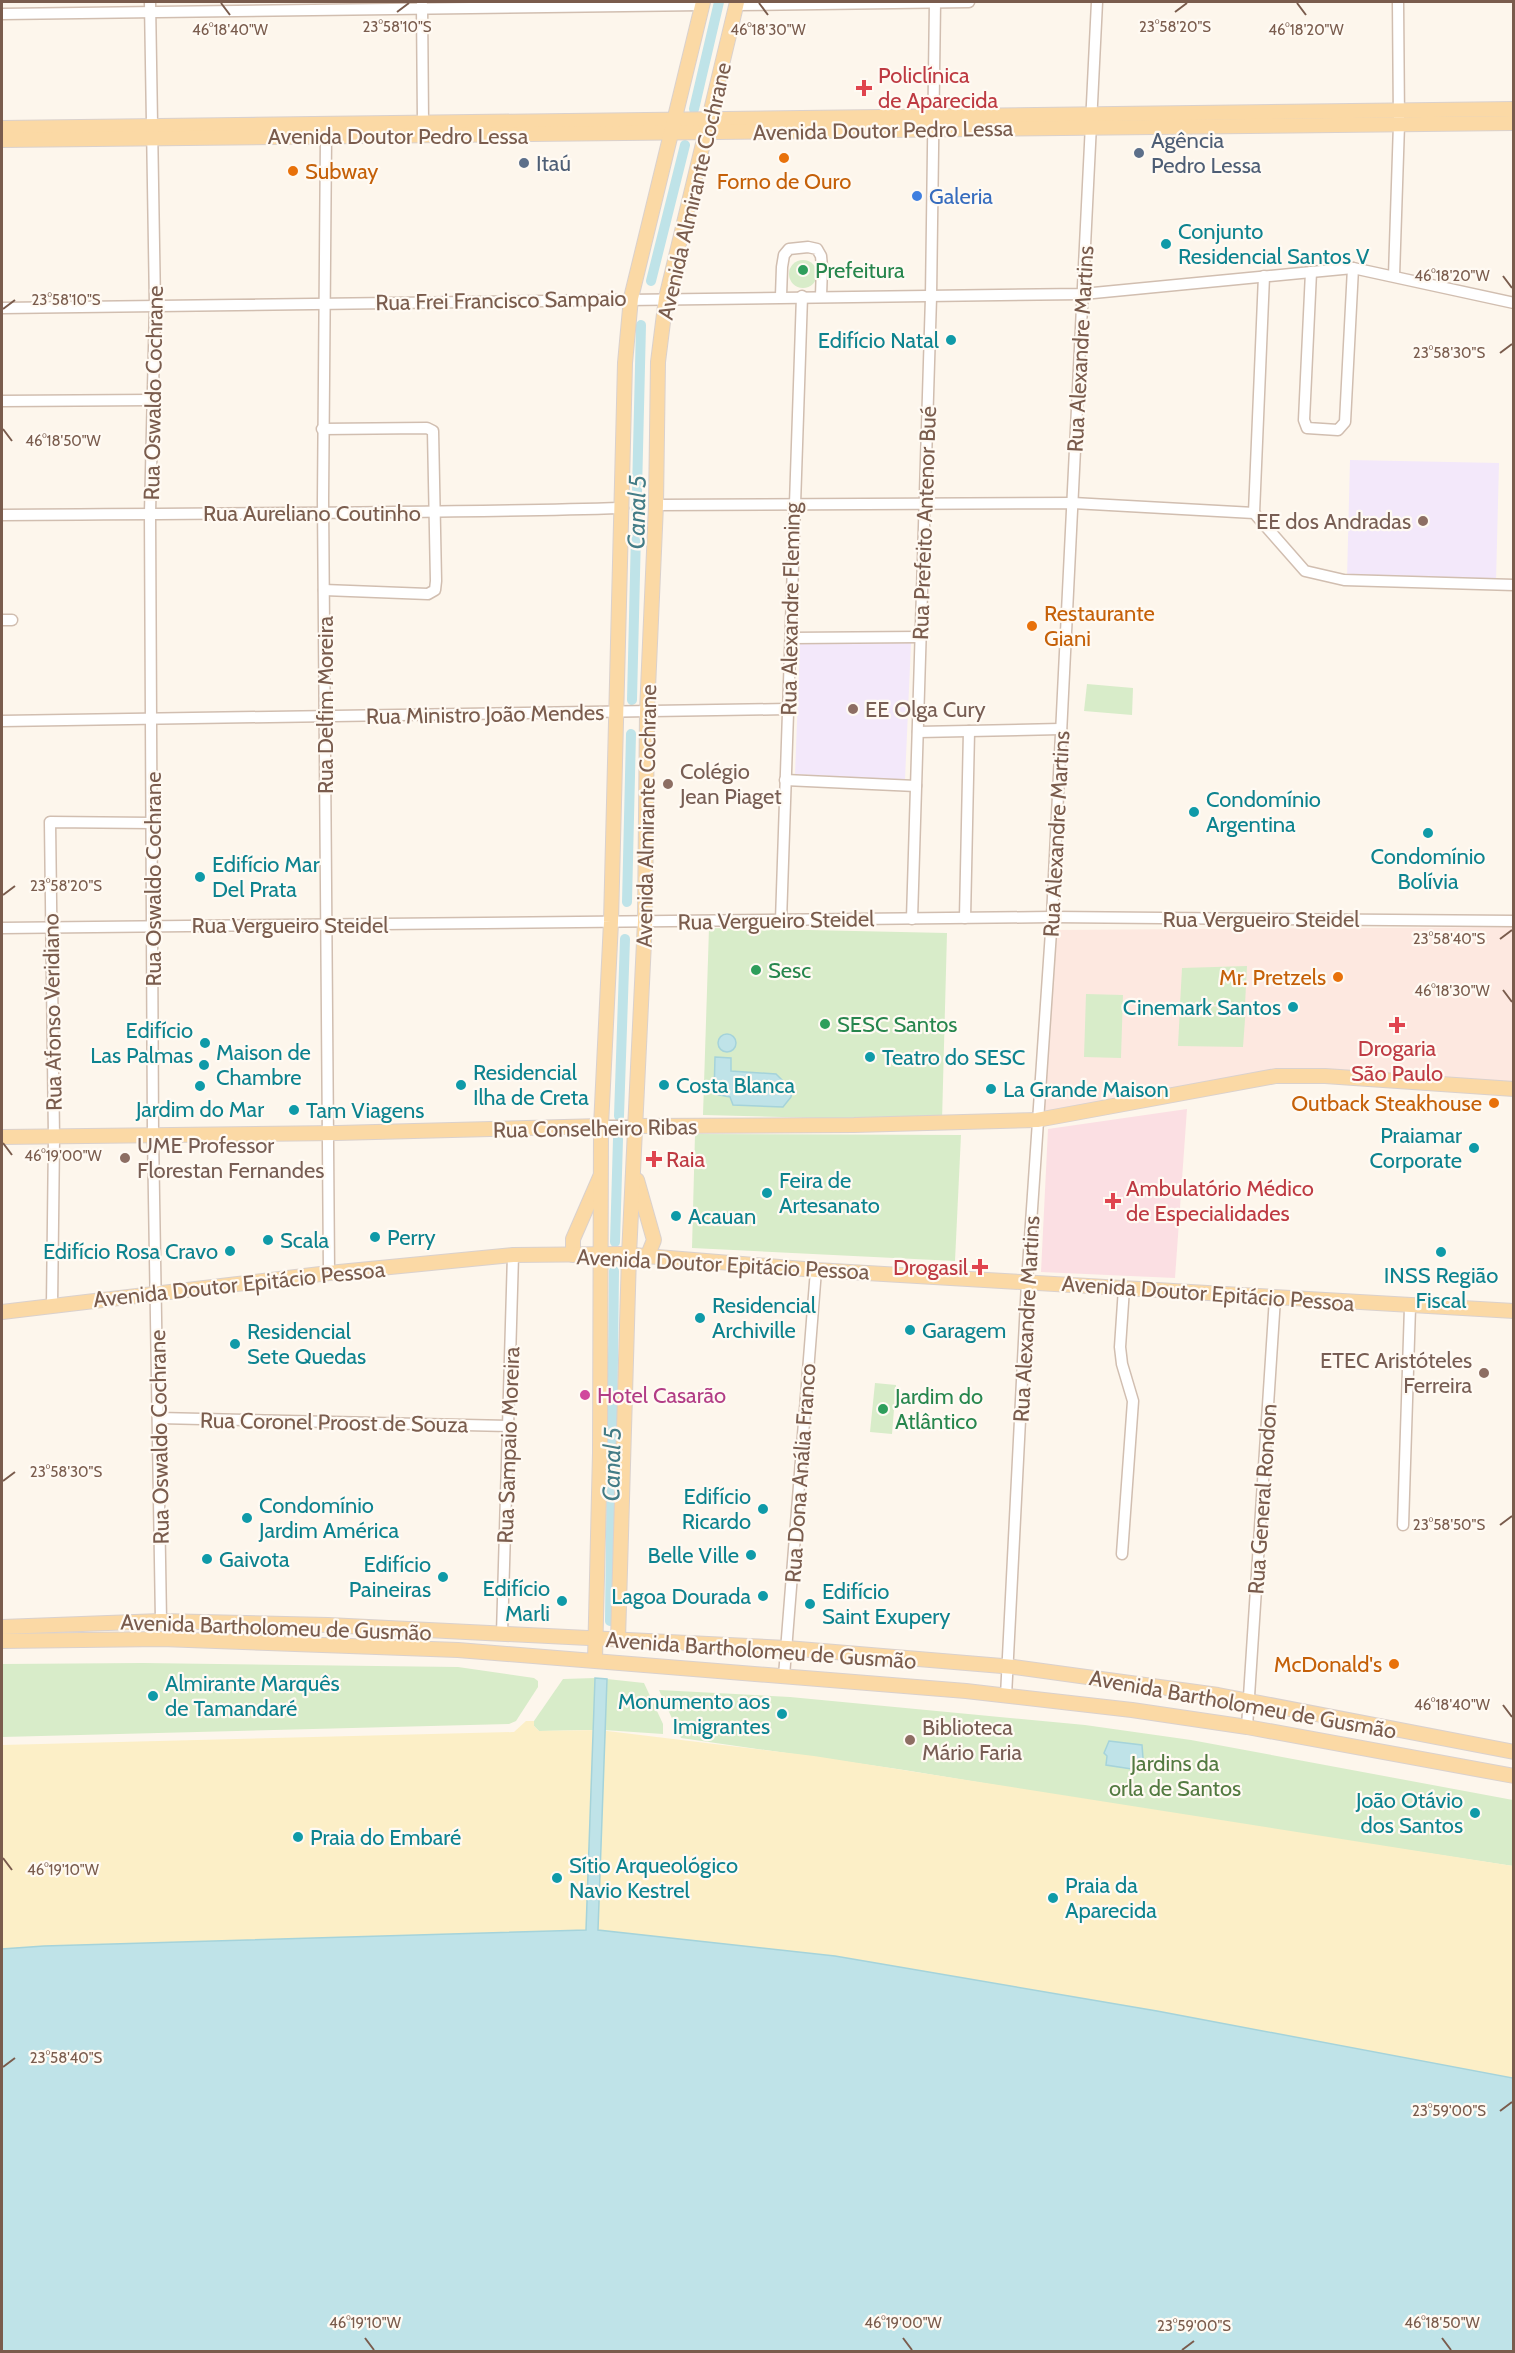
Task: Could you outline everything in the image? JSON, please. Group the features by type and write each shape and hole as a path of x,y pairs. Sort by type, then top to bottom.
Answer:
{"main road":[{"name":"Avenida Almirante Cochrane","path":"618,1640 615,1255 603,1169 613,922 625,363 633,298 702,3"},
{"name":"Avenida Almirante Cochrane","path":"595,1660 615,1255 633,1168 642,921 645,712 656,505 658,362 662,298 711,119 736,3"},
{"name":"Avenida Doutor Pedro Lessa","path":"2,140 154,131 423,123 674,119 1091,121 1399,117 1514,109"},
{"name":"Avenida Doutor Pedro Lessa","path":"1399,117 1514,123"},
{"name":"Avenida Doutor Pedro Lessa","path":"2,129 326,137 707,134 934,122"},
{"name":"Rua Conselheiro Ribas","path":"633,1126 854,1125 1037,1120 1276,1076 1360,1078 1514,1089"},
{"name":"Rua Conselheiro Ribas","path":"2,1137 326,1134 604,1126"},
{"path":"633,1168 654,1240 648,1255"},
{"path":"573,1255 573,1239 603,1169"},
{"name":"Avenida Doutor Epitácio Pessoa","path":"2,1312 329,1273 513,1255 648,1255 816,1270 1514,1311"},
{"name":"Avenida Bartholomeu de Gusmão","path":"2,1627 161,1621 328,1625 787,1648 1008,1666 1122,1680 1250,1701 1514,1752"},
{"name":"Avenida Bartholomeu de Gusmão","path":"2,1641 162,1640 458,1650 784,1676 1006,1696 1247,1727 1514,1776"}],"street":[{"name":"Rua Prefeito Antenor Bué","path":"912,919 931,297 935,2"},
{"path":"736,3 969,2"},
{"name":"Rua Alexandre Martins","path":"1006,1696 1027,1282 1052,917 1097,2"},
{"path":"1394,276 1399,117 1398,2"},
{"path":"2,14 150,7 702,3"},
{"path":"422,5 423,123"},
{"name":"Rua Oswaldo Cochrane","path":"150,7 154,131 155,306 150,513 153,717 153,1136 158,1294 161,1621"},
{"name":"Rua Delfim Moreira","path":"326,137 322,429 326,717 326,1134 329,1273"},
{"path":"782,296 784,255 789,249 808,247 817,249 821,256 821,296"},
{"path":"1311,272 1304,420 1307,428 1338,430 1345,422 1353,268"},
{"name":"Rua Frei Francisco Sampaio","path":"2,308 782,296 931,297 1083,294 1353,268 1514,303"},
{"path":"1264,276 1254,513 1305,571 1344,580 1514,585"},
{"name":"Rua Alexandre Fleming","path":"781,921 791,638 793,504 802,296"},
{"path":"2,401 153,400"},
{"path":"322,429 427,428 433,431 435,513 435,590 428,594 324,590"},
{"path":"656,505 1073,503 1254,513"},
{"name":"Rua Aureliano Coutinho","path":"2,515 323,511 435,513 623,508"},
{"path":"791,638 921,637"},
{"name":"Rua Ministro João Mendes","path":"2,721 788,709"},
{"path":"918,732 1061,729"},
{"path":"965,918 969,731"},
{"path":"785,780 916,786"},
{"name":"Rua Afonso Veridiano","path":"52,1306 54,1138 50,822 152,823"},
{"name":"Rua Vergueiro Steidel","path":"2,928 1052,917 1514,921"},
{"name":"Rua Conselheiro Ribas","path":"604,1126 633,1126"},
{"name":"Rua Sampaio Moreira","path":"502,1634 510,1426 513,1255"},
{"name":"Rua Dona Anália Franco","path":"784,1676 816,1270"},
{"path":"1122,1554 1132,1401 1120,1347 1124,1288"},
{"name":"Rua General Rondon","path":"1247,1727 1275,1298"},
{"path":"1403,1525 1410,1306"},
{"name":"Rua Coronel Proost de Souza","path":"159,1418 510,1426"}],"shaded area":[{"name":"EE dos Andradas","path":"1350,460 1499,463 1496,582 1347,579"},
{"name":"EE Olga Cury","path":"911,643 905,780 795,774 800,644"},
{"path":"1513,927 1513,1083 1270,1073 1046,1113 1043,1110 1053,930"},
{"name":"Ambulatório Médico de Especialidades","path":"1187,1109 1175,1278 1041,1272 1048,1129"}],"green space":[{"path":"803,260 813,264 817,274 813,284 803,288 793,284 789,274 793,264"},
{"path":"1087,684 1133,688 1132,715 1084,711"},
{"name":"SESC Santos","path":"709,928 947,933 942,1121 703,1115"},
{"path":"1247,966 1245,1005 1180,1005 1182,968"},
{"path":"1086,994 1123,995 1121,1058 1084,1057"},
{"path":"1246,1006 1243,1047 1178,1046 1180,1007"},
{"path":"695,1134 961,1135 955,1261 692,1248"},
{"name":"Jardim do Atlântico","path":"875,1383 896,1385 892,1434 870,1432"},
{"path":"143,1663 458,1667 534,1678 538,1681 538,1687 516,1721 509,1724 2,1737 2,1664"},
{"path":"595,1678 593,1730 539,1731 534,1726 534,1721 563,1679"},
{"path":"607,1679 644,1683 663,1724 663,1734 604,1730"},
{"name":"Jardins da orla de Santos","path":"659,1690 790,1697 1085,1725 1191,1740 1513,1800 1513,1866 1189,1817 904,1770 681,1738"}],"sand":[{"name":"Praia da Aparecida","path":"526,1721 534,1721 534,1726 539,1731 599,1730 814,1756 1513,1866 1513,2078 1157,2011 835,1956 592,1930 2,1949 2,1745 514,1732"}],"water":[{"path":"723,1034 731,1034 736,1039 734,1050 723,1052 718,1047 718,1039"},
{"path":"715,1057 731,1058 731,1071 776,1074 792,1090 791,1097 783,1107 733,1105 730,1097 714,1094"},
{"path":"595,1678 607,1679 598,1930 835,1956 1157,2011 1513,2078 1513,2351 2,2351 2,1949 586,1930"},
{"path":"1109,1741 1142,1745 1143,1758 1138,1770 1106,1765 1107,1756 1104,1753"}],"waterway":[{"name":"Canal 5","path":"694,109 719,2"},
{"name":"Canal 5","path":"651,281 685,145"},
{"name":"Canal 5","path":"632,700 641,325"},
{"name":"Canal 5","path":"627,902 631,734"},
{"name":"Canal 5","path":"619,1116 625,939"},
{"name":"Canal 5","path":"615,1242 618,1139"},
{"name":"Canal 5","path":"610,1621 614,1271"}],"place":[{"name":"Policlínica de Aparecida","path":"864,88"},
{"name":"Agência Pedro Lessa","path":"1139,153"},
{"name":"Forno de Ouro","path":"784,158"},
{"name":"Itaú","path":"524,163"},
{"name":"Subway","path":"293,171"},
{"name":"Galeria","path":"917,196"},
{"name":"Conjunto Residencial Santos V","path":"1166,244"},
{"name":"Prefeitura","path":"803,270"},
{"name":"Edifício Natal","path":"951,340"},
{"name":"EE dos Andradas","path":"1423,521"},
{"name":"Restaurante Giani","path":"1032,626"},
{"name":"EE Olga Cury","path":"853,709"},
{"name":"Colégio Jean Piaget","path":"668,784"},
{"name":"Condomínio Argentina","path":"1194,812"},
{"name":"Condomínio Bolívia","path":"1428,833"},
{"name":"Edifício Mar Del Prata","path":"200,877"},
{"name":"Sesc","path":"756,970"},
{"name":"Mr. Pretzels","path":"1338,977"},
{"name":"Cinemark Santos","path":"1293,1007"},
{"name":"SESC Santos","path":"825,1024"},
{"name":"Drogaria São Paulo","path":"1397,1025"},
{"name":"Edifício Las Palmas","path":"205,1043"},
{"name":"Teatro do SESC","path":"870,1057"},
{"name":"Maison de Chambre","path":"204,1065"},
{"name":"Residencial Ilha de Creta","path":"461,1085"},
{"name":"Costa Blanca","path":"664,1085"},
{"name":"Jardim do Mar","path":"200,1086"},
{"name":"La Grande Maison","path":"991,1089"},
{"name":"Outback Steakhouse","path":"1494,1103"},
{"name":"Tam Viagens","path":"294,1110"},
{"name":"Praiamar Corporate","path":"1474,1148"},
{"name":"UME Professor Florestan Fernandes","path":"125,1158"},
{"name":"Raia","path":"654,1159"},
{"name":"Feira de Artesanato","path":"767,1193"},
{"name":"Ambulatório Médico de Especialidades","path":"1113,1201"},
{"name":"Acauan","path":"676,1216"},
{"name":"Perry","path":"375,1237"},
{"name":"Scala","path":"268,1240"},
{"name":"Edifício Rosa Cravo","path":"230,1251"},
{"name":"INSS Região Fiscal","path":"1441,1252"},
{"name":"Drogasil","path":"980,1267"},
{"name":"Residencial Archiville","path":"700,1318"},
{"name":"Garagem","path":"910,1330"},
{"name":"Residencial Sete Quedas","path":"235,1344"},
{"name":"ETEC Aristóteles Ferreira","path":"1484,1373"},
{"name":"Hotel Casarão","path":"585,1395"},
{"name":"Jardim do Atlântico","path":"883,1409"},
{"name":"Edifício Ricardo","path":"763,1509"},
{"name":"Condomínio Jardim América","path":"247,1518"},
{"name":"Belle Ville","path":"751,1555"},
{"name":"Gaivota","path":"207,1559"},
{"name":"Edifício Paineiras","path":"443,1577"},
{"name":"Lagoa Dourada","path":"763,1596"},
{"name":"Edifício Marli","path":"562,1601"},
{"name":"Edifício Saint Exupery","path":"810,1604"},
{"name":"McDonald's","path":"1394,1664"},
{"name":"Almirante Marquês de Tamandaré","path":"153,1696"},
{"name":"Monumento aos Imigrantes","path":"782,1714"},
{"name":"Biblioteca Mário Faria","path":"910,1740"},
{"name":"João Otávio dos Santos","path":"1475,1813"},
{"name":"Praia do Embaré","path":"298,1837"},
{"name":"Sítio Arqueológico Navio Kestrel","path":"557,1878"},
{"name":"Praia da Aparecida","path":"1053,1898"}]}
